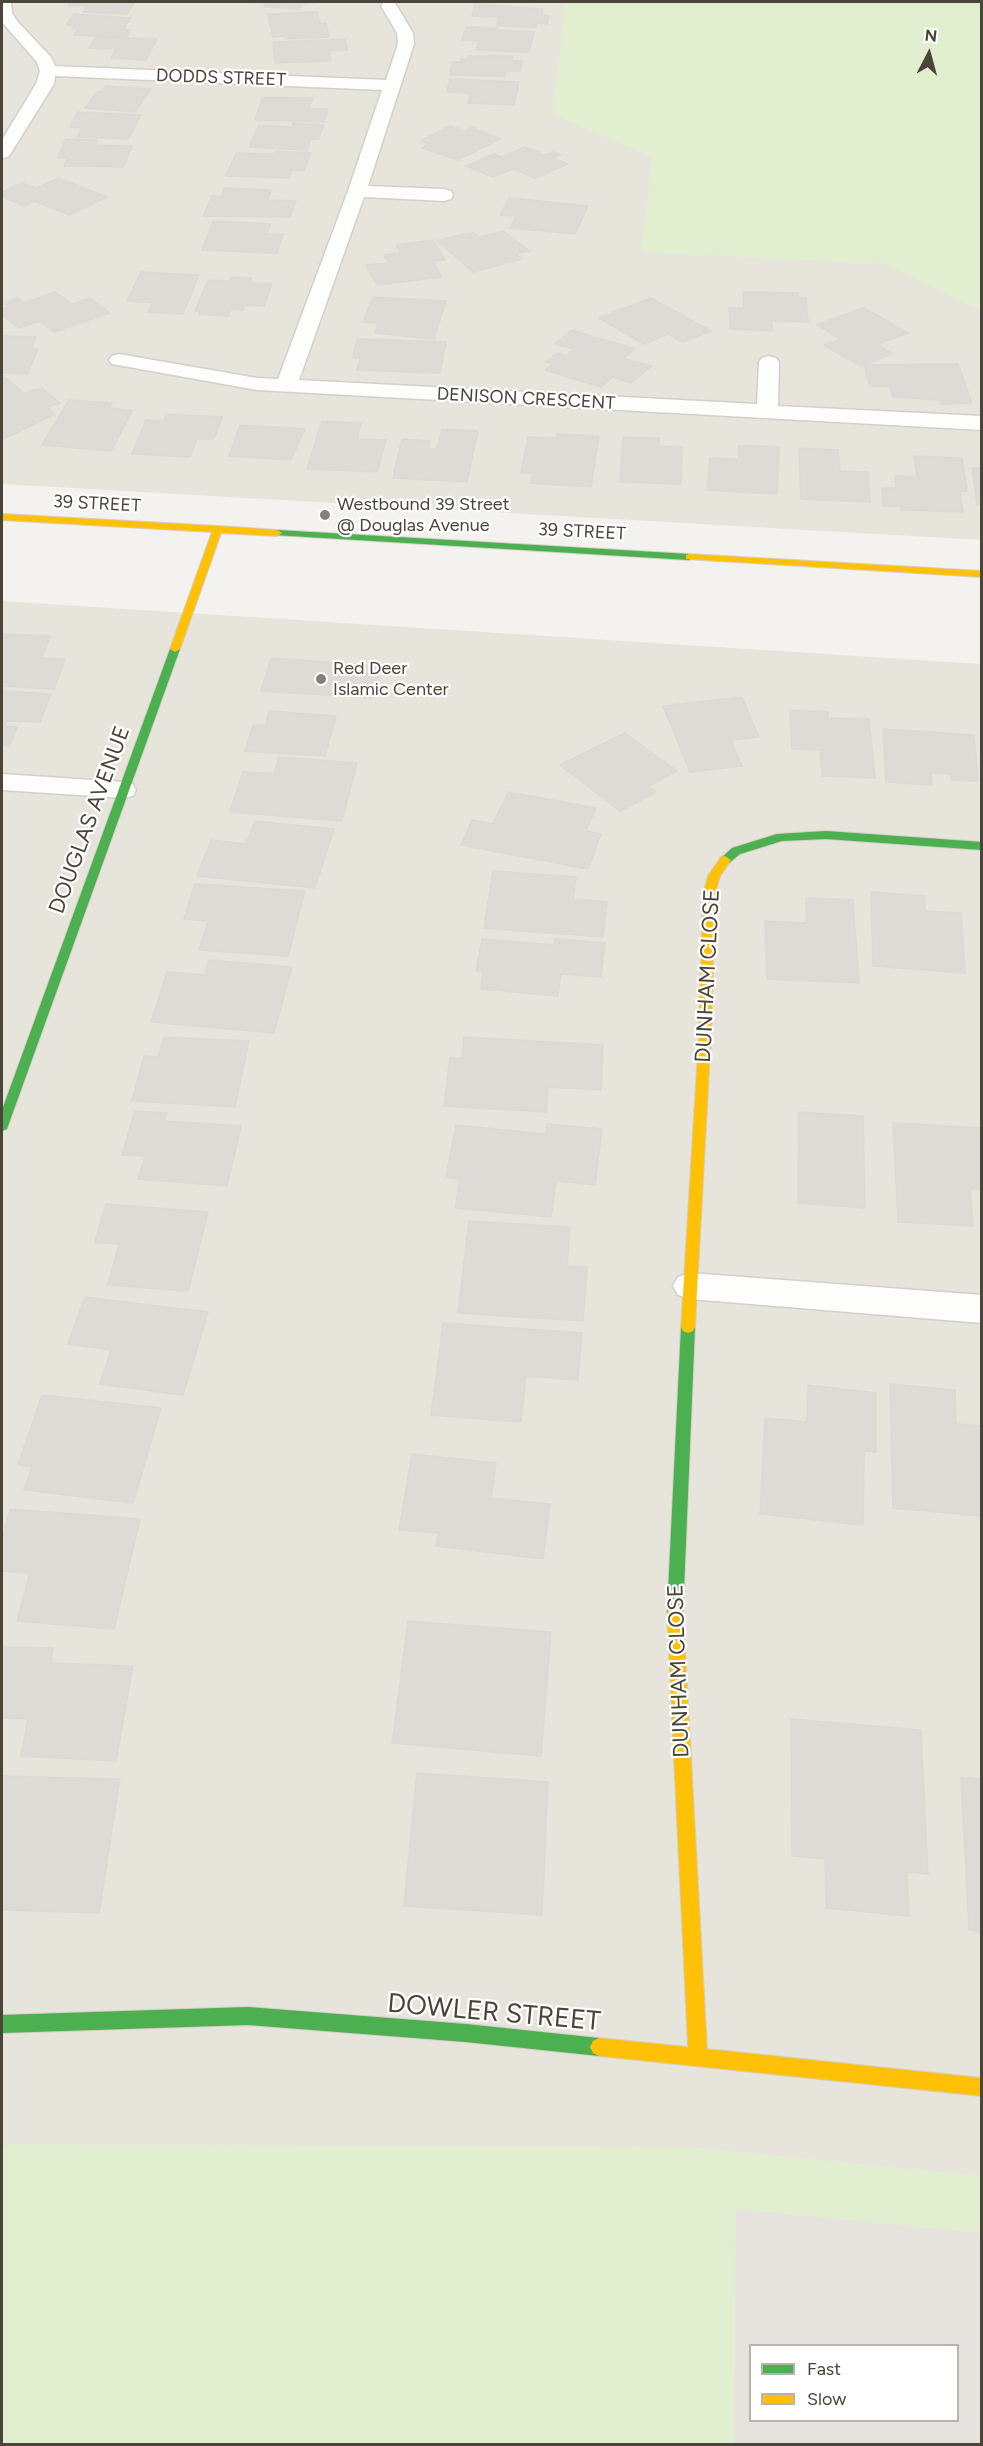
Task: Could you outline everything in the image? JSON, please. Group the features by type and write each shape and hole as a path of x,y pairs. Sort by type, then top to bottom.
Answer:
{"street":[{"path":"2,153 45,84 48,71 45,61 11,24 4,13 3,2"},
{"path":"286,386 357,191 406,39 389,6"},
{"name":"DODDS STREET","path":"48,71 393,85"},
{"path":"357,191 444,195"},
{"name":"DENISON CRESCENT","path":"119,360 257,384 981,423"},
{"path":"767,411 769,362"},
{"name":"39 STREET","path":"2,517 981,574"},
{"name":"DOUGLAS AVENUE","path":"2,1126 218,529"},
{"path":"2,782 123,790"},
{"name":"DUNHAM CLOSE","path":"698,2057 676,1623 676,1564 705,1035 709,894 714,876 722,863 736,851 758,842 803,835 981,846"},
{"path":"690,1286 981,1309"},
{"name":"DOWLER STREET","path":"2,2024 248,2016 466,2033 981,2087"}],"shaded area":[{"path":"2,2 981,2 981,540 2,484"},
{"path":"2,601 981,664 981,2444 2,2444"},
{"path":"736,2209 981,2233 981,2444 734,2444"}],"green space":[{"path":"566,2 981,2 981,311 885,264 641,252 652,157 552,114"},
{"path":"2,2145 689,2147 981,2176 981,2444 2,2444"}],"building":[{"path":"71,2 135,2 127,14 83,12 87,6 68,6"},
{"path":"246,2 320,2 302,4 299,9 264,7 267,3"},
{"path":"475,4 543,9 542,15 549,16 547,24 537,23 536,27 496,26 499,17 472,16"},
{"path":"317,12 320,24 326,23 329,37 286,39 286,36 273,37 268,14"},
{"path":"74,14 131,18 123,30 131,30 126,37 74,35 78,29 73,29 75,26 66,25"},
{"path":"466,27 534,32 529,52 476,50 479,41 462,40"},
{"path":"96,37 157,39 146,60 111,58 116,49 89,48"},
{"path":"345,39 347,50 319,51 319,53 329,53 331,61 275,63 273,42"},
{"path":"468,56 512,56 512,61 522,61 521,71 506,71 505,76 450,75 452,62 461,62 461,59 467,59"},
{"path":"450,79 519,82 514,105 468,103 470,93 447,92"},
{"path":"106,86 151,89 135,112 85,108 97,92 101,92"},
{"path":"263,97 313,98 309,109 328,109 324,122 255,120"},
{"path":"78,112 141,115 128,139 77,137 82,128 70,127"},
{"path":"293,123 324,125 318,139 311,139 307,150 249,147 259,125 292,127"},
{"path":"451,126 465,131 471,127 500,139 458,160 422,148 430,144 421,141"},
{"path":"66,139 98,140 96,145 132,146 123,167 64,166 67,158 57,158"},
{"path":"525,147 545,155 553,152 561,155 553,158 568,164 535,178 513,169 493,177 465,166 494,154 501,157"},
{"path":"276,151 311,153 304,170 292,170 289,178 226,176 236,153 274,154"},
{"path":"59,178 107,197 69,215 34,201 24,206 2,197 2,192 22,183 37,188"},
{"path":"224,188 271,190 268,200 296,201 290,217 203,216 212,196 221,197"},
{"path":"509,198 588,206 575,234 510,228 516,216 500,215"},
{"path":"213,221 271,224 267,234 283,234 277,253 202,250"},
{"path":"504,231 529,251 516,254 522,259 473,272 437,241 473,232 480,237"},
{"path":"433,240 445,260 433,261 442,277 377,285 366,265 389,263 384,255 401,253 396,245"},
{"path":"141,272 199,275 183,314 148,312 152,303 127,301"},
{"path":"231,277 251,278 250,283 272,284 264,306 245,305 243,310 231,309 228,316 199,314 200,311 195,311 208,280 229,281"},
{"path":"55,292 72,304 90,298 110,313 54,332 39,321 19,328 2,315 2,309 9,307 4,303 18,298 24,303"},
{"path":"743,292 798,293 799,298 806,298 808,322 772,321 772,331 730,329 729,308 744,308"},
{"path":"373,297 446,301 434,339 375,333 378,323 363,322"},
{"path":"651,298 711,331 683,342 668,334 644,344 599,318"},
{"path":"864,308 908,333 877,344 893,354 860,366 824,345 840,339 817,325"},
{"path":"572,330 635,349 624,358 652,366 631,383 613,377 601,387 545,370 553,364 546,362 557,353 566,356 574,349 555,344"},
{"path":"2,336 36,337 31,349 38,349 27,374 2,373"},
{"path":"357,339 446,342 440,373 357,370 360,358 353,358"},
{"path":"958,364 972,403 941,404 939,400 893,397 889,386 870,386 864,365"},
{"path":"2,376 24,393 42,388 60,403 47,407 55,414 2,440"},
{"path":"69,400 112,403 109,408 133,410 111,451 42,445"},
{"path":"166,414 222,417 214,439 197,439 190,457 132,454 146,420 164,421"},
{"path":"322,421 361,423 357,439 386,440 377,472 307,469"},
{"path":"240,425 305,429 291,460 229,456"},
{"path":"442,429 478,431 467,482 393,478 402,439 430,441 429,449 437,449"},
{"path":"558,434 599,436 591,487 531,483 532,473 521,473 528,437 557,438"},
{"path":"623,437 659,438 659,446 682,447 681,484 620,482"},
{"path":"739,445 779,447 777,494 707,490 710,458 738,459"},
{"path":"799,448 838,450 840,471 868,472 870,502 801,499"},
{"path":"914,456 962,458 967,491 960,491 963,512 901,510 901,506 883,506 882,488 896,488 895,476 917,477"},
{"path":"972,468 982,468 982,504 977,504"},
{"path":"2,634 50,636 42,658 65,659 54,689 2,686"},
{"name":"Red Deer Islamic Center","path":"271,658 381,666 373,698 261,691"},
{"path":"2,691 51,694 40,722 7,721 5,726 17,727 10,746 2,745"},
{"path":"742,697 759,737 731,740 742,766 690,772 663,706"},
{"path":"790,710 828,712 828,718 869,719 875,778 822,776 820,750 792,749"},
{"path":"269,711 336,716 325,756 245,751 253,725 265,726"},
{"path":"883,729 974,735 978,781 951,780 951,774 931,773 932,785 886,782"},
{"path":"625,733 677,771 648,786 656,792 620,811 560,765"},
{"path":"279,757 357,763 342,821 230,812 243,772 274,774"},
{"path":"508,792 596,808 586,831 601,834 588,869 461,845 472,820 493,824"},
{"path":"255,821 334,829 315,888 197,876 211,840 246,844"},
{"path":"493,871 576,877 573,899 607,902 603,937 484,928"},
{"path":"195,884 305,891 288,956 199,950 208,921 184,919"},
{"path":"871,892 925,896 925,911 961,913 965,973 873,966"},
{"path":"806,898 853,900 859,983 767,979 765,921 807,923"},
{"path":"482,939 554,945 555,939 605,943 601,977 561,974 558,996 481,989 483,972 476,971"},
{"path":"209,960 292,967 274,1033 151,1022 167,972 205,975"},
{"path":"164,1037 249,1041 235,1107 132,1101 144,1056 158,1057"},
{"path":"464,1037 603,1045 601,1090 548,1087 546,1112 444,1106 450,1057 462,1058"},
{"path":"135,1111 167,1113 164,1121 241,1126 227,1186 138,1179 145,1156 122,1155"},
{"path":"799,1112 863,1116 865,1208 798,1203"},
{"path":"893,1123 982,1128 982,1190 970,1189 973,1226 898,1222"},
{"path":"547,1124 602,1129 595,1185 556,1181 551,1217 455,1208 460,1179 446,1177 456,1125 546,1134"},
{"path":"106,1204 208,1212 188,1291 108,1285 119,1244 95,1242"},
{"path":"469,1221 570,1227 567,1266 587,1267 583,1321 458,1313"},
{"path":"85,1297 208,1312 183,1395 100,1384 111,1350 68,1344"},
{"path":"443,1323 582,1333 578,1380 526,1376 521,1422 431,1415"},
{"path":"890,1384 955,1390 956,1424 982,1426 982,1516 893,1508"},
{"path":"808,1385 876,1393 876,1452 864,1451 863,1525 760,1514 765,1418 807,1422"},
{"path":"42,1395 161,1408 133,1503 24,1490 32,1467 18,1465"},
{"path":"412,1454 496,1463 491,1498 550,1504 543,1559 436,1546 439,1533 399,1530"},
{"path":"10,1509 140,1519 114,1629 17,1621 30,1573 2,1571 2,1540"},
{"path":"408,1621 551,1632 541,1756 392,1743"},
{"path":"2,1647 53,1648 51,1663 133,1666 116,1761 21,1756 28,1719 2,1718"},
{"path":"791,1719 921,1730 928,1874 907,1872 909,1916 826,1908 825,1859 792,1856"},
{"path":"417,1773 548,1782 542,1915 404,1906"},
{"path":"2,1776 120,1779 99,1913 2,1910"},
{"path":"961,1777 982,1779 982,1932 969,1930"}],"traffic: fast":[{"path":"277,533 689,557"},
{"path":"2,1126 175,649"},
{"path":"725,860 736,851 781,837 826,835 982,846"},
{"path":"675,1613 688,1327"},
{"path":"2,2024 248,2016 466,2033 599,2047"}],"traffic: slow":[{"path":"2,517 277,533"},
{"path":"175,649 218,529"},
{"path":"689,557 982,574"},
{"path":"688,1327 705,1035 709,894 714,876 725,860"},
{"path":"675,1613 698,2057"},
{"path":"599,2047 982,2087"}],"place":[{"name":"Westbound 39 Street @ Douglas Avenue","path":"325,515"},
{"name":"Red Deer Islamic Center","path":"321,679"}]}
